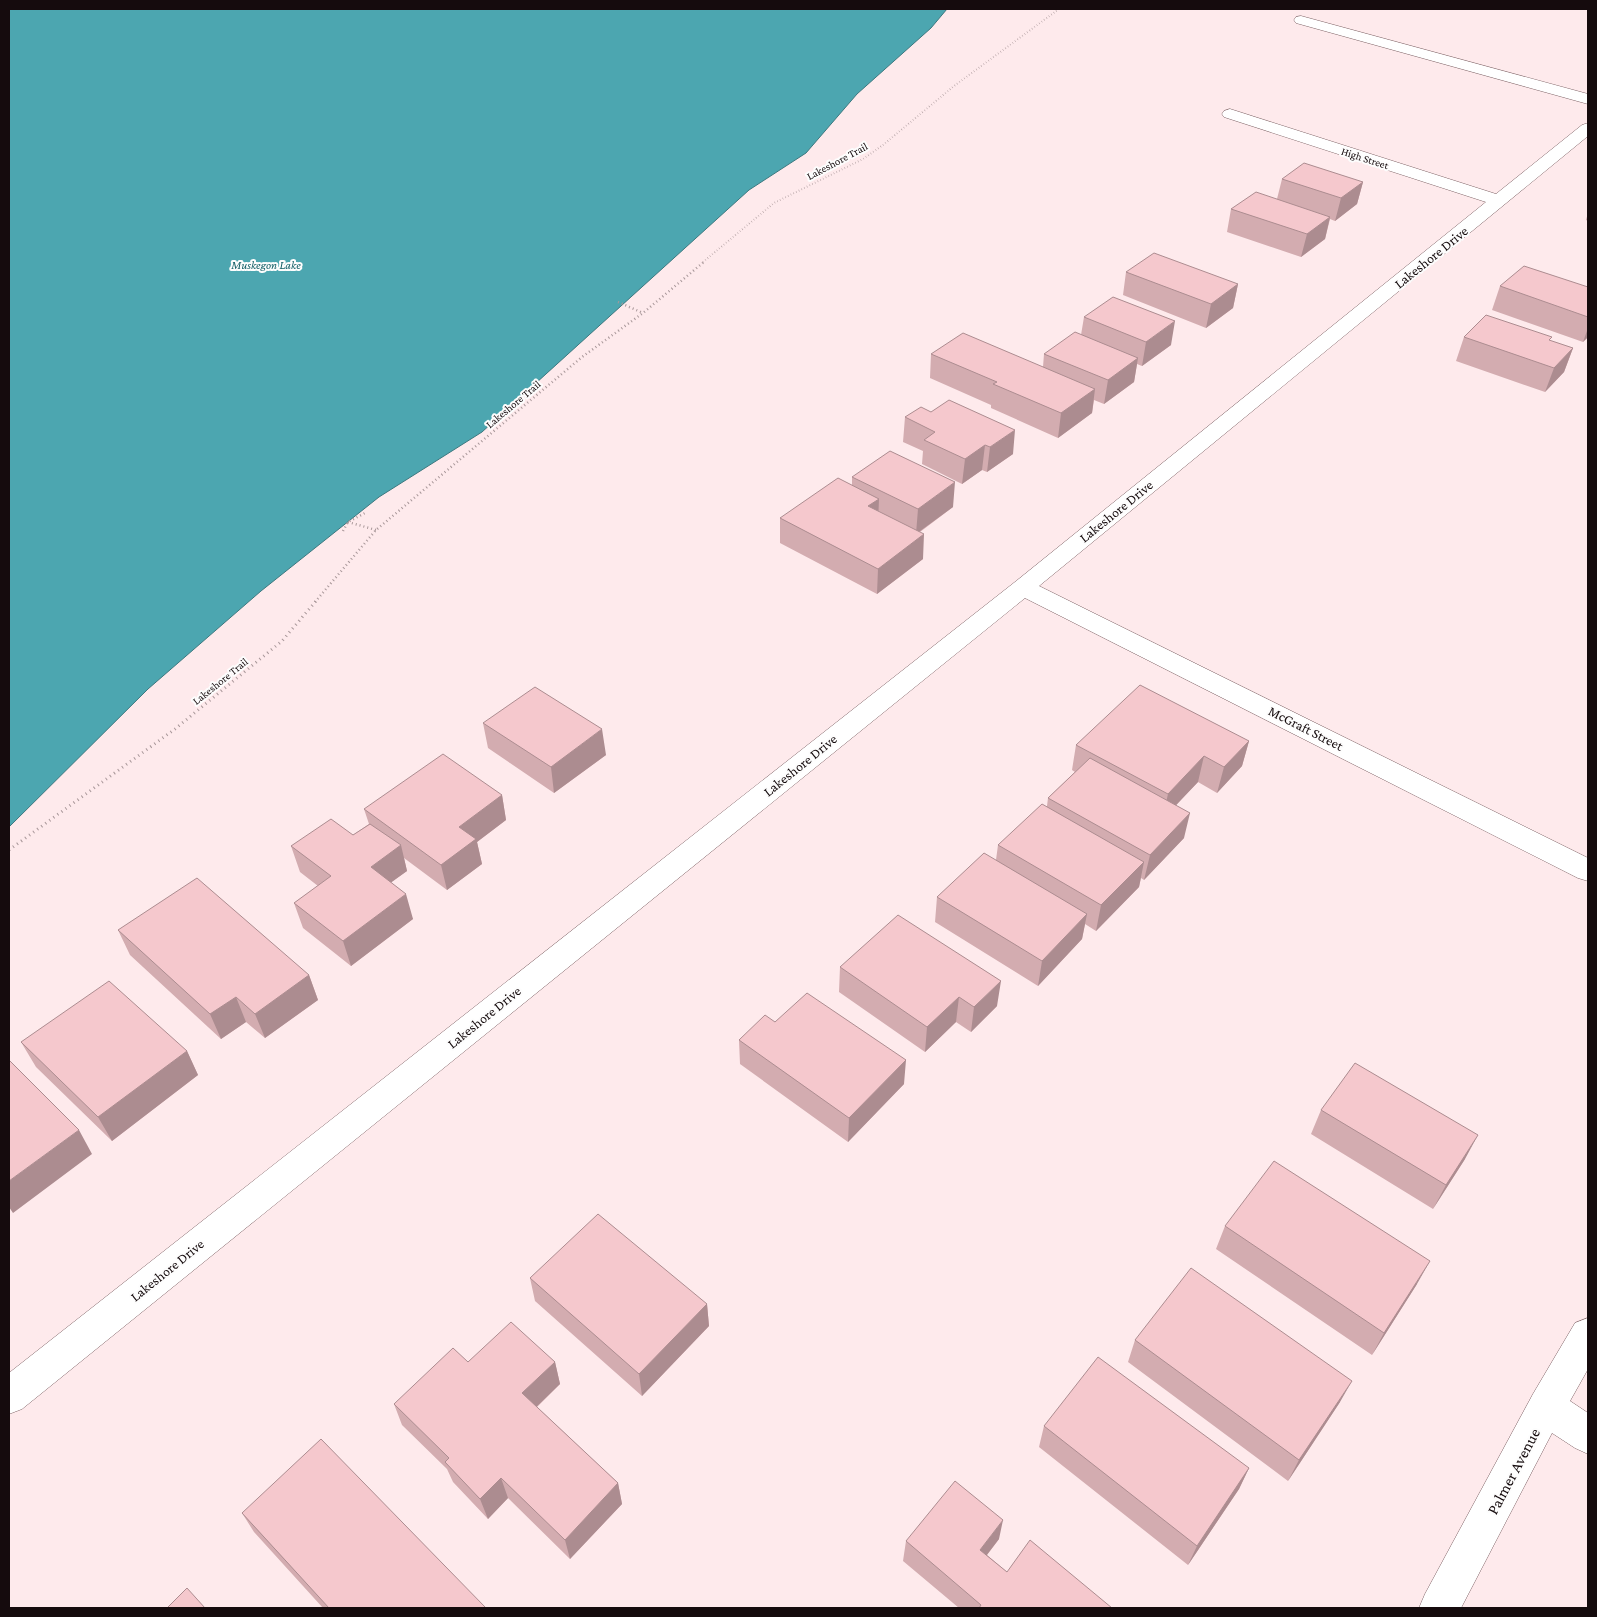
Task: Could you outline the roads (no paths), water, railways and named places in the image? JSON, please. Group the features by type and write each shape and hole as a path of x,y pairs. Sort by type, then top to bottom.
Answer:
{"street":[{"path":"1301,20 1588,99"},
{"name":"High Street","path":"1230,114 1500,201"},
{"name":"Lakeshore Drive","path":"9,1396 1023,587 1588,128"},
{"name":"McGraft Street","path":"1023,587 1588,870"},
{"name":"Palmer Avenue","path":"1439,1608 1546,1407 1588,1335"},
{"path":"1546,1407 1588,1435"}],"water":[{"name":"Muskegon Lake","path":"9,9 947,9 931,28 857,94 806,153 749,190 482,432 379,497 261,591 148,689 9,827"}]}
